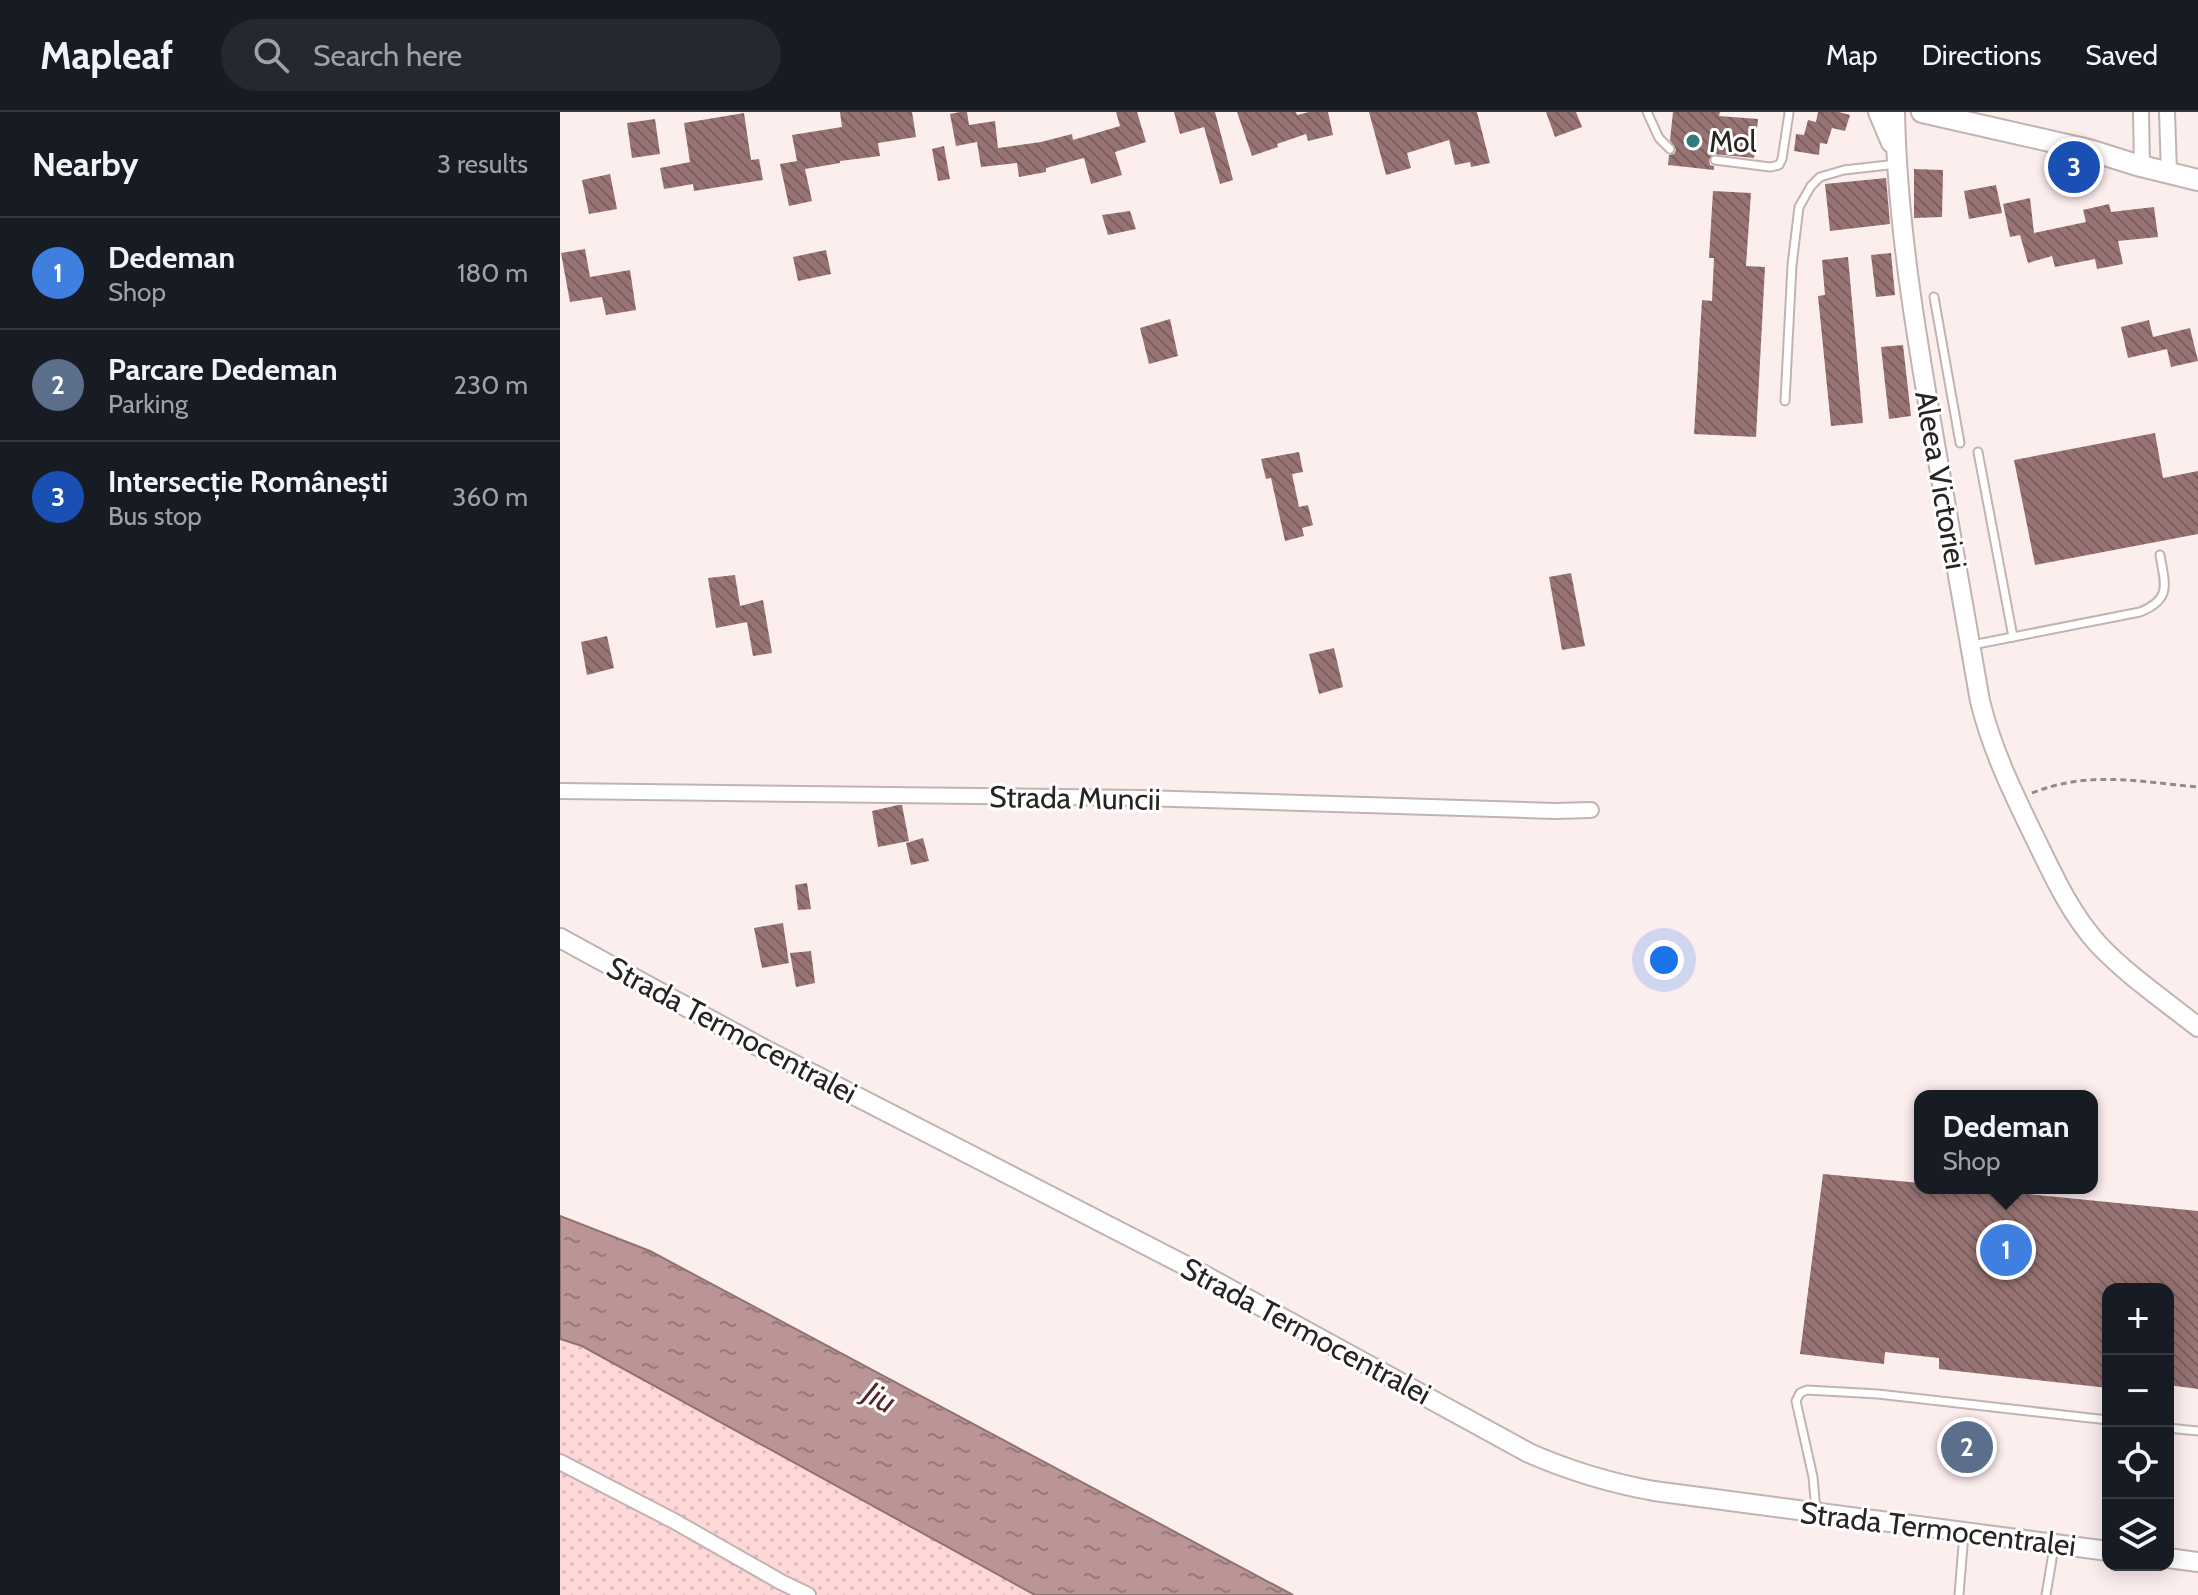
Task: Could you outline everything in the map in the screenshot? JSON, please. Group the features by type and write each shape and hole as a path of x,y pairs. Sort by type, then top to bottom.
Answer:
{"main road":[{"path":"1922,112 2089,150 2198,180"}],"street":[{"name":"Aleea Victoriei","path":"1878,112 1896,158"},
{"name":"Aleea Victoriei","path":"1895,112 1896,158 1919,352 1970,645 1985,722 2016,800"},
{"path":"2141,112 2142,167"},
{"path":"2167,112 2169,173"},
{"name":"Strada Muncii","path":"560,791 1142,798 1591,810"},
{"path":"2016,800 2061,891 2086,929 2115,960 2198,1027"},
{"name":"Strada Termocentralei","path":"560,938 762,1048 1202,1274 1529,1453 1571,1471 1623,1486 2102,1550"},
{"path":"560,1462 808,1595"},
{"path":"2174,1559 2198,1562"}],"lane":[{"path":"1647,112 1659,138 1670,149"},
{"path":"1715,160 1770,167 1779,165 1789,112 1778,112"},
{"path":"1785,401 1792,265 1799,207 1820,177 1896,158"},
{"path":"1934,297 1960,443"},
{"path":"1978,452 2013,637"},
{"path":"1970,645 2140,612 2153,606 2163,596 2166,585 2160,555"},
{"path":"1816,1513 1813,1477 1796,1401 1800,1393 1807,1390 1878,1394 2102,1419"},
{"path":"2174,1429 2198,1431"},
{"path":"1959,1595 1964,1532"},
{"path":"2046,1595 2054,1545"}],"path":[{"path":"2016,800 2042,789 2082,779 2198,787"}],"shaded area":[{"path":"560,1339 582,1346 1035,1595 560,1595"}],"water":[{"name":"Jiu","path":"560,1216 650,1251 1293,1595 1035,1595 582,1346 560,1339"}],"building":[{"path":"840,112 912,112 916,137 878,143 880,156 805,169 812,201 789,206 780,164 797,161 792,135 842,127"},
{"path":"967,112 969,125 995,121 998,148 1072,134 1073,140 1120,126 1116,112 1137,112 1146,142 1115,152 1122,175 1091,184 1084,158 1046,168 1046,172 1019,177 1017,163 981,167 977,142 956,146 950,114"},
{"path":"1174,112 1215,112 1233,180 1220,184 1204,127 1180,134"},
{"path":"1237,112 1296,112 1297,115 1328,112 1333,135 1308,141 1306,134 1252,156"},
{"path":"1369,112 1477,112 1490,163 1471,167 1470,162 1455,165 1449,140 1407,153 1411,168 1386,175"},
{"path":"1546,112 1576,112 1582,127 1555,137"},
{"path":"1673,112 1720,112 1719,116 1758,119 1754,158 1713,154 1709,160 1714,170 1668,165 1669,155 1676,150 1670,140"},
{"path":"1818,112 1850,115 1845,131 1832,128 1827,144 1820,143 1819,155 1794,151 1796,134 1804,135 1808,120 1816,122"},
{"path":"744,113 751,160 759,159 763,180 694,191 693,184 664,189 660,168 690,162 684,123"},
{"path":"655,119 660,154 632,158 627,123"},
{"path":"944,146 950,179 938,181 932,149"},
{"path":"1914,169 1943,170 1942,217 1914,218"},
{"path":"610,174 617,209 589,214 582,180"},
{"path":"1886,178 1890,224 1830,231 1825,184"},
{"path":"1996,185 2002,213 1969,219 1964,191"},
{"path":"1713,191 1751,193 1746,266 1765,267 1756,437 1694,434 1702,300 1712,301 1714,258 1709,258"},
{"path":"2030,198 2034,233 2086,222 2083,210 2109,204 2111,212 2154,207 2158,237 2118,241 2123,264 2097,269 2095,259 2055,267 2052,256 2028,263 2020,235 2010,237 2003,204"},
{"path":"1130,211 1136,229 1108,235 1102,215"},
{"path":"585,249 590,277 630,270 636,310 606,315 602,297 570,302 561,253"},
{"path":"826,250 831,274 798,281 793,257"},
{"path":"1891,253 1895,295 1876,297 1871,255"},
{"path":"1848,257 1863,423 1831,426 1818,296 1825,295 1822,260"},
{"path":"1170,319 1178,356 1149,364 1140,328"},
{"path":"2149,320 2153,337 2190,328 2198,361 2171,367 2167,349 2128,358 2121,327"},
{"path":"1903,345 1911,416 1889,419 1881,347"},
{"path":"2155,433 2163,478 2198,471 2198,534 2035,565 2014,460"},
{"path":"1299,452 1303,472 1292,474 1299,507 1308,505 1313,525 1302,528 1304,536 1285,541 1271,478 1266,479 1261,459"},
{"path":"1571,573 1585,646 1562,650 1549,577"},
{"path":"735,575 740,606 763,600 772,653 753,656 747,622 716,628 708,578"},
{"path":"607,636 614,668 587,675 581,642"},
{"path":"1334,648 1343,687 1319,694 1309,654"},
{"path":"902,805 909,841 878,847 872,811"},
{"path":"923,838 929,861 911,865 906,843"},
{"path":"807,883 811,909 798,910 795,885"},
{"path":"783,923 789,963 762,968 754,928"},
{"path":"811,951 815,983 796,987 790,953"},
{"path":"1823,1174 1914,1182 1914,1194 2028,1194 2198,1211 2198,1389 2174,1386 2174,1283 2102,1283 2102,1387 1939,1369 1939,1358 1885,1352 1884,1364 1800,1354"}],"place":[{"name":"Mol","path":"1693,141"},
{"name":"Intersecție Românești","path":"2074,167"},
{"name":"Dedeman","path":"2006,1250"},
{"name":"Parcare Dedeman","path":"1967,1447"}]}
